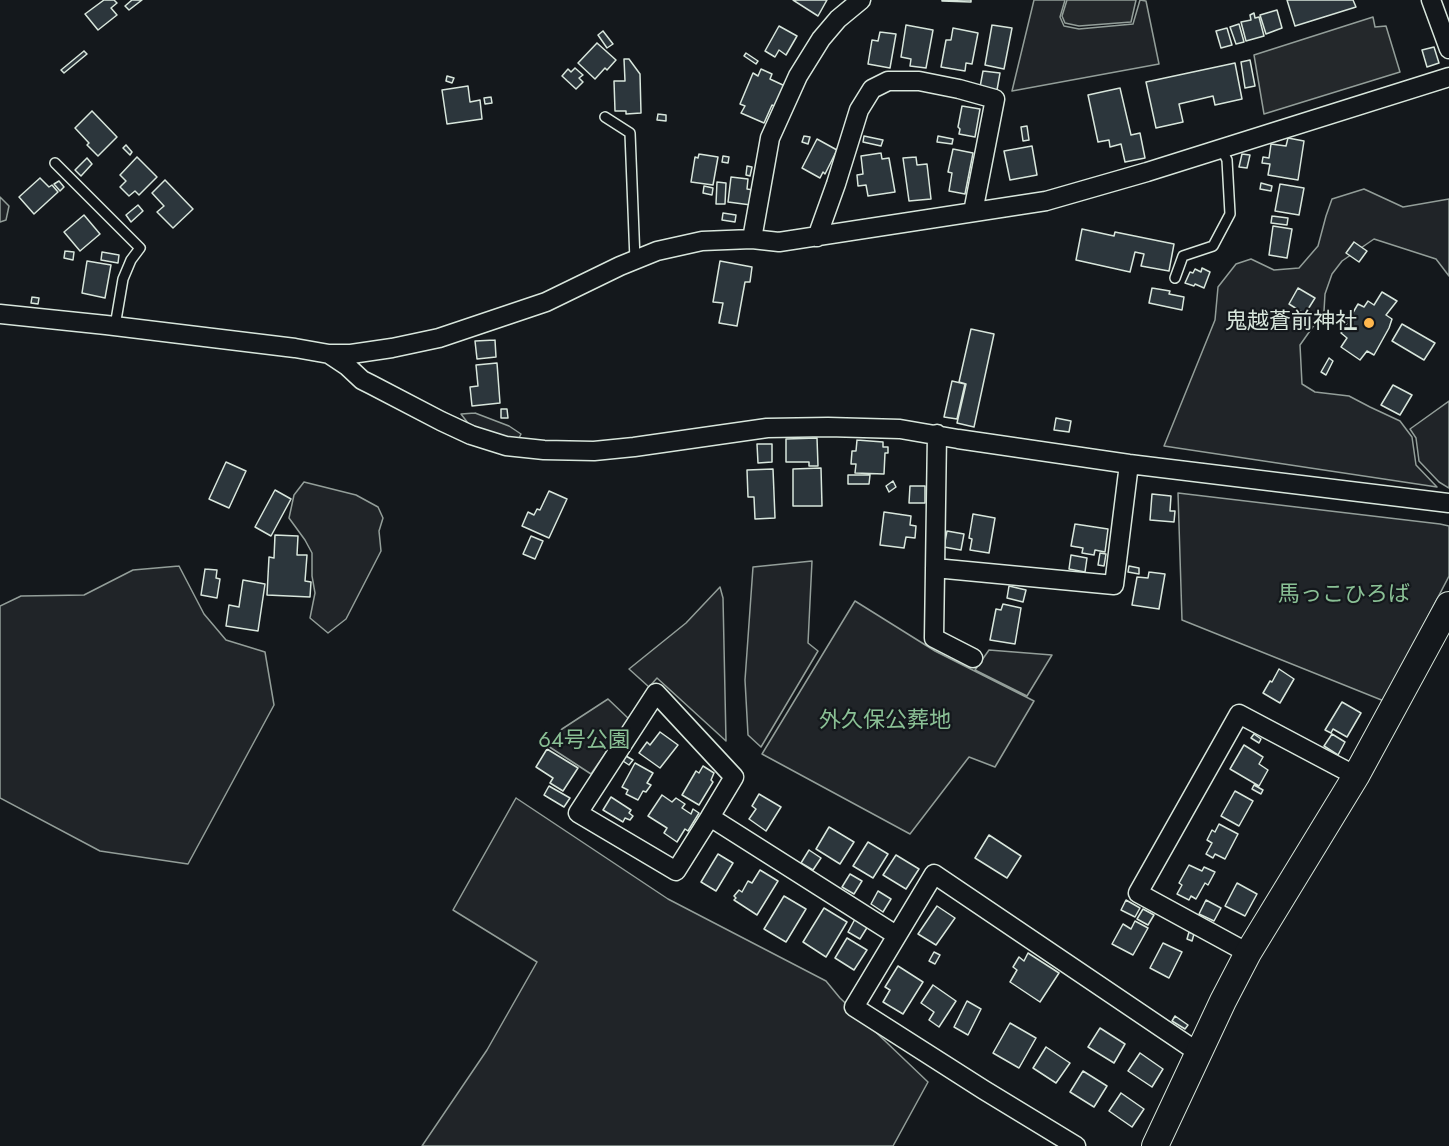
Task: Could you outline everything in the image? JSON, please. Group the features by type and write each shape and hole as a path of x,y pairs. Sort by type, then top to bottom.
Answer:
{"street":[{"path":"752,239 770,138 798,76 821,39 838,19 861,0"},
{"path":"1431,0 1449,49"},
{"path":"0,314 115,326 329,354 351,354 392,348 439,338 546,302 657,251 702,241 752,239 779,242 1046,201 1449,77"},
{"path":"817,237 859,110 872,89 888,81 919,81 995,99 973,212"},
{"path":"329,354 362,380 401,401 471,435 506,446 594,452 767,428 900,429 1130,464 1449,503"},
{"path":"937,434 934,638 974,658"},
{"path":"935,568 1114,585 1130,464"},
{"path":"1155,1146 1223,1000 1248,953 1356,777 1449,606"},
{"path":"656,693 734,777 710,817 676,871 578,813 656,693"},
{"path":"1248,953 1138,893 1239,714 1356,777"},
{"path":"710,817 896,935"},
{"path":"1076,1146 854,1007 934,874 1199,1053"}],"lane":[{"path":"605,117 630,133 634,260"},
{"path":"1175,278 1183,256 1213,246 1230,214 1227,160 1221,148"},
{"path":"55,163 140,248 131,260 123,279 115,326"}],"green space":[{"path":"1034,0 1065,0 1060,17 1064,26 1079,29 1133,24 1140,0 1146,1 1159,64 1012,91"},
{"path":"1364,189 1403,207 1449,199 1449,276 1436,259 1374,239 1342,261 1332,274 1325,294 1324,311 1300,345 1302,384 1315,392 1349,396 1400,421 1412,437 1416,465 1437,487 1164,446 1215,320 1218,287 1236,264 1251,259 1274,270 1299,268 1318,246 1332,199"},
{"path":"0,197 9,206 6,220 0,222"},
{"path":"1449,401 1449,488 1439,482 1419,461 1416,438 1410,429"},
{"path":"475,413 509,426 521,434 517,442 471,427 461,414"},
{"path":"304,482 356,495 378,507 383,518 379,531 381,551 346,619 328,633 310,618 315,593 312,553 289,518 294,495"},
{"name":"馬っこひろば","path":"1178,493 1449,526 1449,576 1384,701 1182,620"},
{"path":"812,561 808,643 818,651 761,747 748,735 745,680 753,567"},
{"path":"179,566 204,614 226,640 265,652 274,705 188,864 100,851 0,798 0,606 21,596 84,595 133,570"},
{"path":"720,587 723,598 726,741 657,678 649,687 629,669 686,623"},
{"name":"外久保公葬地","path":"855,601 935,651 1034,701 995,767 969,757 910,834 762,754"},
{"path":"989,650 1052,655 1027,696 975,670"},
{"name":"64号公園","path":"608,699 629,719 591,774 548,746 562,729"},
{"path":"516,798 668,899 826,981 840,998 928,1082 893,1146 422,1146 487,1050 537,962 453,910"}],"shaded area":[{"path":"1067,0 1136,0 1131,22 1079,26 1065,23 1062,16"},
{"path":"1373,17 1375,27 1386,26 1400,72 1264,114 1254,55"}],"building":[{"path":"104,0 114,0 117,3 111,8 117,15 98,30 85,14"},
{"path":"132,0 142,0 129,10 125,6"},
{"path":"793,0 827,0 818,16"},
{"path":"971,0 971,2 942,1"},
{"path":"1287,0 1353,0 1356,7 1295,26"},
{"path":"1277,10 1282,28 1266,34 1260,15"},
{"path":"1254,13 1255,18 1259,17 1264,36 1246,41 1241,22 1251,20 1250,15"},
{"path":"1239,24 1244,42 1236,44 1230,27"},
{"path":"906,25 933,30 926,68 910,66 911,59 901,57"},
{"path":"992,25 1012,28 1004,69 985,65"},
{"path":"779,26 797,36 786,55 779,50 775,57 765,51"},
{"path":"953,28 978,33 972,64 966,63 965,71 941,67 946,40 951,40"},
{"path":"1227,28 1232,45 1221,48 1216,31"},
{"path":"603,31 613,44 607,48 598,35"},
{"path":"880,32 896,34 890,68 868,64 872,40 878,41"},
{"path":"597,43 616,60 595,79 578,63"},
{"path":"1434,47 1439,63 1427,67 1422,50"},
{"path":"84,51 87,54 64,73 61,70"},
{"path":"746,53 758,61 756,64 744,56"},
{"path":"624,59 629,59 640,74 641,113 626,114 626,111 615,111 614,81 625,81"},
{"path":"1250,60 1255,86 1245,88 1241,62"},
{"path":"1235,63 1242,99 1215,105 1213,96 1179,104 1183,122 1156,128 1146,82"},
{"path":"575,68 583,75 579,78 583,82 576,89 562,76 568,69 571,72"},
{"path":"761,69 772,74 770,79 785,86 776,107 772,105 764,123 741,113 745,106 740,104 753,73 758,76"},
{"path":"983,71 1000,73 997,90 980,87"},
{"path":"447,76 454,78 452,83 446,81"},
{"path":"468,86 470,102 480,100 482,119 447,124 442,90"},
{"path":"1120,88 1131,135 1140,133 1145,158 1125,162 1121,144 1110,147 1109,140 1098,142 1088,95"},
{"path":"491,97 492,103 485,104 484,98"},
{"path":"962,106 980,109 975,137 959,134"},
{"path":"92,111 117,137 98,156 75,128"},
{"path":"658,114 666,115 666,121 657,120"},
{"path":"1027,126 1029,140 1023,141 1021,127"},
{"path":"804,136 810,137 808,144 802,142"},
{"path":"864,136 883,140 881,146 863,142"},
{"path":"938,136 953,139 952,144 937,142"},
{"path":"1288,138 1304,141 1298,180 1268,175 1270,164 1262,163 1263,157 1269,158 1271,144 1286,146"},
{"path":"817,139 837,150 825,174 823,172 820,178 802,168"},
{"path":"126,145 132,152 130,155 123,148"},
{"path":"1032,146 1037,175 1010,180 1004,151"},
{"path":"953,149 973,153 965,194 949,191 952,173 948,172"},
{"path":"881,153 882,159 889,158 895,192 868,196 866,185 858,186 857,175 863,174 861,156"},
{"path":"699,154 718,157 713,185 691,182 695,157 698,158"},
{"path":"1242,154 1250,155 1247,168 1239,167"},
{"path":"723,156 729,157 728,163 722,162"},
{"path":"137,157 157,177 139,195 135,191 129,196 120,187 126,181 120,175"},
{"path":"916,157 917,165 927,164 931,199 909,201 903,158"},
{"path":"87,158 92,164 81,176 75,170"},
{"path":"747,166 752,167 750,176 746,175"},
{"path":"731,177 748,179 747,189 753,190 751,205 728,202"},
{"path":"40,178 49,187 52,185 58,192 34,214 19,197"},
{"path":"165,180 193,209 173,228 157,212 164,206 152,193"},
{"path":"59,181 64,187 60,191 54,184"},
{"path":"717,182 726,183 725,204 716,204"},
{"path":"1261,183 1272,186 1271,191 1260,189"},
{"path":"1280,184 1304,188 1299,215 1275,211"},
{"path":"704,186 713,188 712,195 703,193"},
{"path":"138,205 143,211 131,222 126,215"},
{"path":"723,213 736,215 735,222 722,220"},
{"path":"84,215 100,234 80,251 64,232"},
{"path":"1272,216 1288,218 1287,225 1271,223"},
{"path":"1273,226 1292,229 1287,258 1269,255"},
{"path":"1082,229 1114,236 1115,232 1174,244 1169,271 1141,266 1144,254 1135,252 1130,272 1076,260"},
{"path":"1354,242 1367,251 1359,262 1346,253"},
{"path":"65,251 74,252 73,260 64,258"},
{"path":"102,252 119,255 118,263 101,260"},
{"path":"87,261 111,265 105,298 82,293"},
{"path":"720,261 752,267 750,282 745,282 737,326 719,323 723,303 713,302"},
{"path":"1202,268 1210,272 1204,288 1185,283 1190,272 1193,273 1195,269 1201,272"},
{"path":"1152,288 1170,291 1169,294 1184,297 1182,310 1149,303"},
{"path":"1298,288 1315,298 1305,314 1289,304"},
{"name":"鬼越蒼前神社","path":"1382,292 1397,301 1386,315 1392,319 1374,355 1367,351 1360,360 1341,347 1347,338 1341,333 1358,304 1364,307 1368,301 1374,305"},
{"path":"32,297 39,298 38,304 31,303"},
{"path":"1402,324 1435,343 1424,360 1392,341"},
{"path":"971,329 994,334 974,427 957,423 966,384 959,382"},
{"path":"495,340 496,357 477,359 475,341"},
{"path":"1329,358 1333,361 1326,375 1321,372"},
{"path":"497,363 500,403 472,406 470,387 478,386 476,365"},
{"path":"952,381 965,384 957,419 944,417"},
{"path":"1393,385 1412,395 1400,415 1381,405"},
{"path":"501,409 507,409 508,418 501,418"},
{"path":"1056,418 1071,421 1069,432 1054,430"},
{"path":"817,438 818,466 809,466 809,462 786,462 786,439"},
{"path":"857,440 883,442 883,447 888,447 888,453 885,453 884,474 855,473 856,464 851,464 852,451 856,451"},
{"path":"757,444 772,444 772,462 758,463"},
{"path":"226,462 246,471 229,508 209,499"},
{"path":"821,468 822,506 793,506 793,469"},
{"path":"773,469 775,518 755,519 754,497 748,497 747,470"},
{"path":"848,475 870,475 869,484 848,484"},
{"path":"893,481 896,487 889,492 886,486"},
{"path":"910,486 925,486 925,503 909,503"},
{"path":"275,490 291,499 271,536 255,527"},
{"path":"549,491 567,499 549,538 522,526 528,512 534,515 537,509 540,510"},
{"path":"1152,494 1171,496 1170,511 1175,511 1174,522 1150,520"},
{"path":"884,512 911,516 910,525 916,526 915,538 906,537 904,548 880,545"},
{"path":"973,514 995,518 989,553 970,550 972,539 969,538"},
{"path":"1075,524 1108,529 1105,552 1095,550 1094,555 1082,553 1083,548 1071,546"},
{"path":"947,531 964,534 961,550 944,547"},
{"path":"275,535 298,536 297,555 307,555 305,581 311,582 310,597 267,595 269,557 274,558"},
{"path":"531,536 543,541 535,559 523,554"},
{"path":"1100,553 1106,554 1104,566 1098,565"},
{"path":"1071,555 1087,558 1085,572 1069,569"},
{"path":"1129,566 1139,568 1139,574 1128,572"},
{"path":"205,569 217,570 216,578 220,579 217,598 201,595"},
{"path":"1149,572 1165,574 1159,609 1132,605 1137,577 1148,578"},
{"path":"243,580 265,584 258,631 226,626 229,605 239,607"},
{"path":"1009,586 1026,590 1023,602 1007,598"},
{"path":"1003,604 1021,608 1015,644 990,640 996,609 1001,610"},
{"path":"1279,669 1294,679 1280,703 1263,693"},
{"path":"1342,702 1361,713 1347,737 1333,729 1331,733 1325,730"},
{"path":"660,732 678,745 660,768 639,753 647,742 650,745"},
{"path":"1254,734 1261,739 1259,743 1251,738"},
{"path":"1332,734 1345,742 1338,755 1324,746"},
{"path":"1244,745 1263,757 1259,764 1268,770 1259,786 1230,769"},
{"path":"547,749 578,768 563,791 550,783 553,778 536,767"},
{"path":"626,756 633,760 629,765 623,761"},
{"path":"635,763 653,773 647,783 651,785 646,792 643,791 638,800 626,794 628,790 622,787"},
{"path":"703,766 714,773 711,780 713,782 699,805 682,795 696,771 699,773"},
{"path":"1254,785 1263,790 1261,794 1252,789"},
{"path":"549,786 570,798 564,807 544,795"},
{"path":"1235,791 1253,801 1239,826 1221,816"},
{"path":"759,794 781,807 766,831 749,819 756,809 752,806"},
{"path":"662,795 672,802 676,798 685,804 682,808 691,814 693,809 699,813 688,831 685,829 677,842 664,833 667,828 648,816"},
{"path":"611,797 631,810 629,813 633,816 630,820 625,818 623,822 603,810"},
{"path":"1219,824 1238,834 1225,859 1215,854 1213,858 1206,854 1212,843 1207,840 1212,830 1215,832"},
{"path":"829,827 854,842 840,864 816,849"},
{"path":"989,835 1021,856 1007,878 975,858"},
{"path":"868,842 888,854 873,878 853,866"},
{"path":"809,850 821,858 813,870 801,863"},
{"path":"718,854 733,863 716,891 701,882"},
{"path":"896,855 919,869 906,889 883,875"},
{"path":"1189,865 1202,871 1204,867 1215,872 1208,885 1205,883 1196,899 1191,896 1189,900 1177,894 1182,885 1179,883"},
{"path":"760,870 778,881 757,915 734,900 736,898 734,896 739,890 742,892 748,881 752,883"},
{"path":"850,874 862,881 854,894 842,887"},
{"path":"1237,883 1257,894 1245,916 1225,906"},
{"path":"878,891 891,899 883,912 871,904"},
{"path":"784,896 806,909 786,942 764,929"},
{"path":"1126,900 1140,908 1135,917 1121,910"},
{"path":"1206,900 1221,908 1214,921 1199,914"},
{"path":"937,906 955,918 936,945 918,934"},
{"path":"824,908 847,922 826,957 803,942"},
{"path":"1143,909 1154,915 1148,925 1137,919"},
{"path":"855,919 868,926 860,939 848,932"},
{"path":"1135,921 1148,928 1133,955 1112,944 1123,924 1131,929"},
{"path":"1189,932 1194,934 1192,941 1187,939"},
{"path":"847,938 867,950 854,970 835,958"},
{"path":"1163,943 1182,952 1169,978 1150,968"},
{"path":"934,952 940,955 935,964 929,961"},
{"path":"1028,953 1059,973 1040,1002 1010,982 1017,970 1013,967 1019,957 1024,961"},
{"path":"898,966 923,982 903,1014 883,1002 890,990 885,987"},
{"path":"933,985 956,1001 939,1027 929,1020 934,1012 921,1003"},
{"path":"967,1001 981,1009 968,1035 954,1027"},
{"path":"1175,1016 1188,1025 1185,1029 1172,1021"},
{"path":"1010,1023 1036,1038 1019,1068 993,1053"},
{"path":"1100,1028 1125,1044 1114,1063 1088,1047"},
{"path":"1046,1047 1070,1063 1056,1083 1033,1068"},
{"path":"1140,1053 1163,1069 1152,1087 1128,1071"},
{"path":"1083,1071 1107,1086 1094,1107 1070,1092"},
{"path":"1121,1093 1144,1109 1132,1127 1109,1111"}],"place":[{"name":"鬼越蒼前神社","path":"1369,323"}]}
